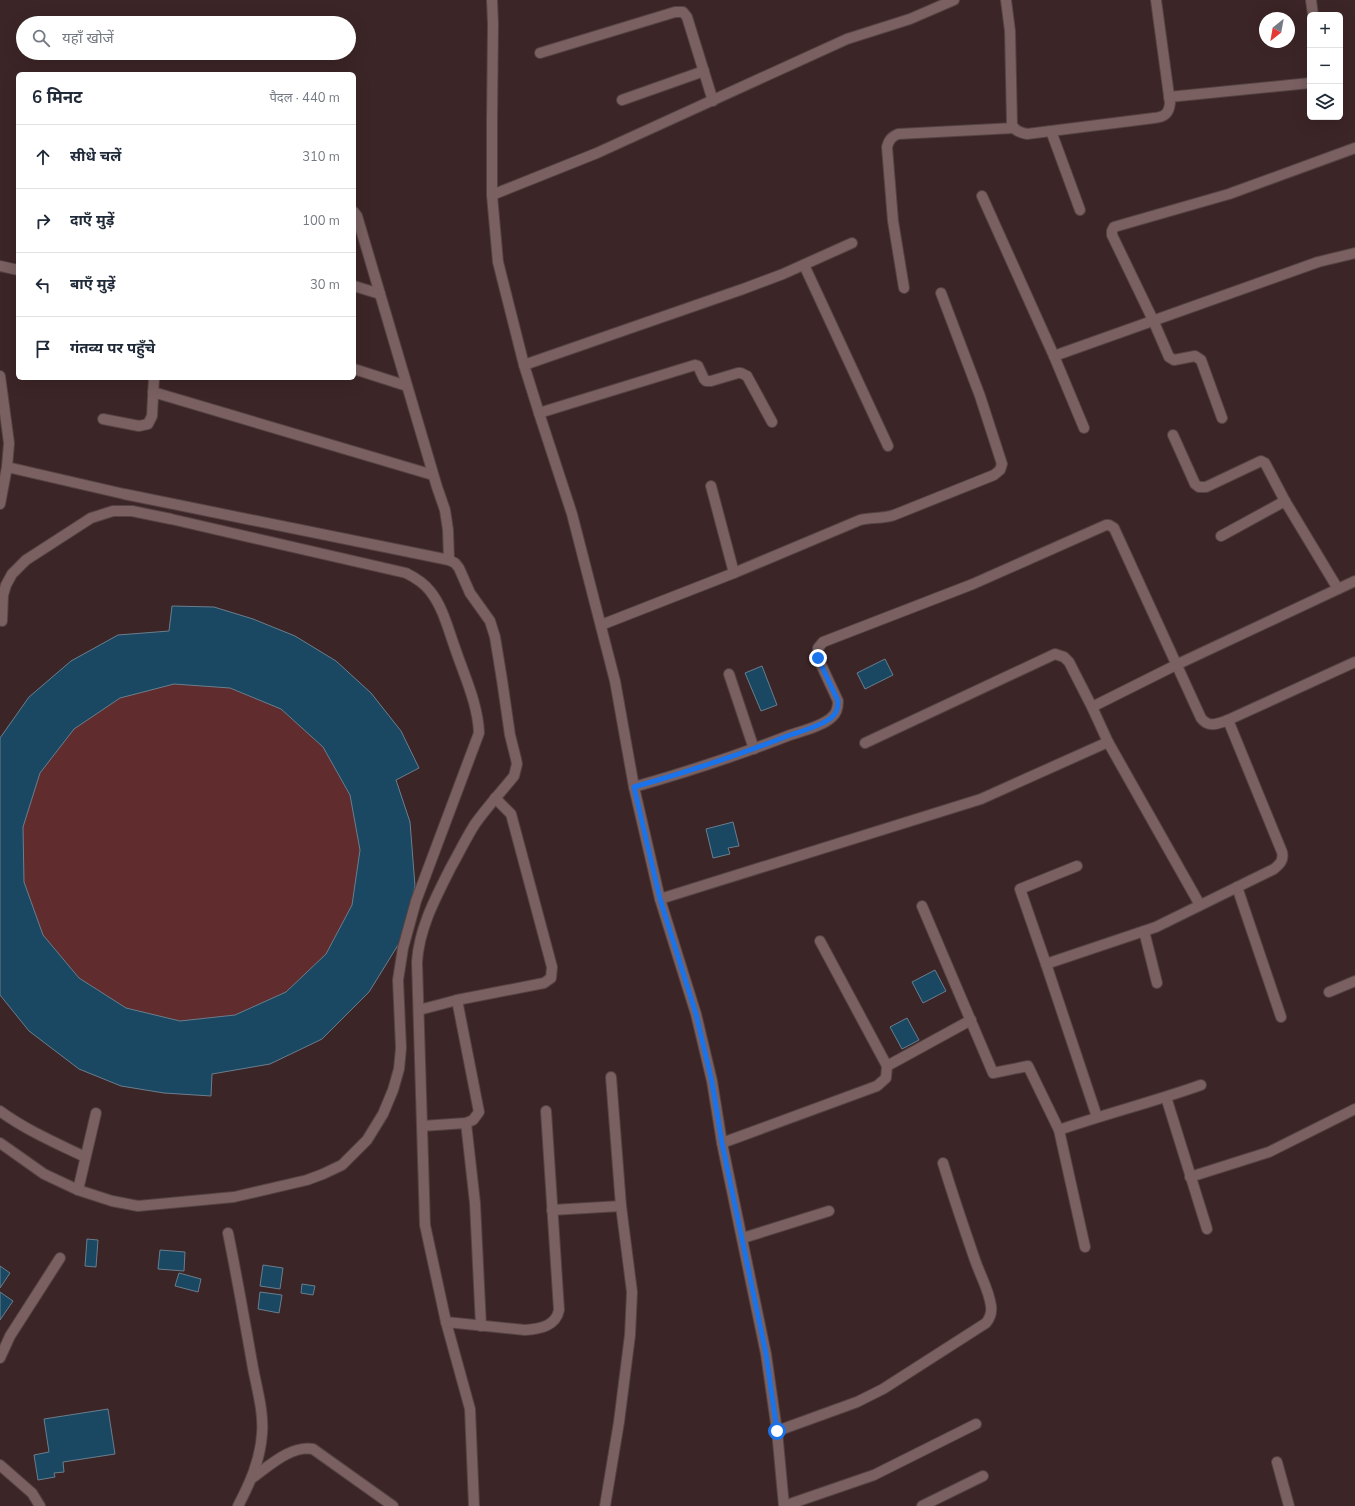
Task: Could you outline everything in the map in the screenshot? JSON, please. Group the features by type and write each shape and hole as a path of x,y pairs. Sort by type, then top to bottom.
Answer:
{"street":[{"path":"492,0 492,195 498,262 524,365 572,514 601,625 615,681 634,787 660,899 696,1014 712,1082 722,1143 766,1354 777,1431 784,1506 874,1475 976,1424"},
{"path":"492,195 597,153 847,39 910,19 954,0"},
{"path":"1006,0 1010,31 1012,120 1014,128"},
{"path":"904,288 893,221 887,147 892,136 898,134 1014,128 1027,134 1161,117 1168,112 1170,103 1156,0"},
{"path":"1311,0 1313,12"},
{"path":"540,53 675,12 682,12 687,17 713,101"},
{"path":"622,100 704,71"},
{"path":"1169,97 1307,83"},
{"path":"1051,131 1080,210"},
{"path":"1222,418 1201,360 1195,356 1174,360 1170,359 1112,235 1112,231 1114,228 1230,194 1355,148"},
{"path":"982,196 1054,356 1084,428"},
{"path":"356,215 433,475 445,510 448,530 449,560"},
{"path":"524,365 744,289 804,265 852,243"},
{"path":"1054,356 1318,262 1355,253"},
{"path":"804,265 888,446"},
{"path":"0,266 16,270"},
{"path":"356,287 380,294"},
{"path":"601,625 734,573 860,520 894,515 994,475 1000,470 1002,464 980,396 941,293"},
{"path":"539,413 695,365 698,366 704,380 706,381 711,381 738,373 747,376 772,422"},
{"path":"356,370 407,386"},
{"path":"0,376 4,429 9,448 0,504"},
{"path":"103,419 139,426 148,424 152,416 154,380"},
{"path":"153,392 433,475"},
{"path":"1174,435 1195,484 1199,487 1206,487 1263,461 1285,501 1338,589"},
{"path":"7,467 124,494 449,560 455,563 459,568 470,593 490,621 496,644 510,736 517,764 514,776 495,798 466,839 431,909 419,943 418,951 425,1225 446,1322 470,1409 474,1506"},
{"path":"711,486 734,573"},
{"path":"1221,536 1285,501"},
{"path":"0,1143 44,1174 78,1190 112,1201 138,1206 234,1197 307,1180 342,1165 367,1140 383,1114 393,1090 399,1069 401,1048 398,980 403,948 410,920 479,733 478,719 439,605 431,592 416,578 406,573 158,516 132,511 113,511 91,518 26,560 12,574 6,585 3,595 2,621"},
{"path":"634,787 754,749 822,723 836,714 838,701 818,658 818,648 822,642 973,584 1106,525 1114,528 1203,721 1206,723 1212,725 1228,720 1355,662"},
{"path":"1092,707 1178,664 1355,581"},
{"path":"865,743 1055,654 1064,657 1069,662 1108,742 1200,905"},
{"path":"729,674 754,749"},
{"path":"1046,964 1169,921 1280,865 1283,856 1228,720"},
{"path":"660,899 980,799 1108,742"},
{"path":"419,1010 457,1000 544,983 548,981 552,973 552,967 511,814 495,798"},
{"path":"1077,866 1020,889 1097,1117"},
{"path":"1236,887 1281,1017"},
{"path":"922,906 993,1073 1028,1066 1058,1130 1085,1247"},
{"path":"1144,931 1158,983"},
{"path":"722,1143 877,1086 886,1078 888,1066 820,940"},
{"path":"1329,992 1355,981"},
{"path":"422,1126 466,1123 473,1120 477,1116 479,1108 457,1000"},
{"path":"888,1066 971,1020"},
{"path":"605,1506 619,1422 630,1335 632,1292 621,1206 611,1077"},
{"path":"1058,1130 1200,1085"},
{"path":"1166,1097 1207,1229"},
{"path":"1190,1177 1269,1152 1355,1109"},
{"path":"0,1111 41,1136 85,1157"},
{"path":"446,1322 525,1330 535,1329 549,1324 558,1315 559,1310 546,1111"},
{"path":"78,1190 96,1112"},
{"path":"466,1123 475,1203 481,1326"},
{"path":"777,1431 857,1402 883,1389 989,1320 992,1308 990,1299 975,1262 943,1164"},
{"path":"552,1210 621,1206"},
{"path":"743,1238 829,1211"},
{"path":"228,1233 239,1283 261,1411 262,1433 259,1454 252,1478 238,1506"},
{"path":"0,1358 10,1336 60,1258"},
{"path":"252,1478 287,1454 299,1449 313,1449 393,1506"},
{"path":"1277,1462 1289,1506"},
{"path":"0,1465 32,1493 40,1506"},
{"path":"922,1506 983,1476"}],"shaded area":[{"path":"172,606 214,607 253,619 295,636 336,661 371,693 401,731 419,768 396,780 410,822 415,886 403,937 322,1039 270,1064 212,1074 211,1096 164,1093 121,1086 79,1069 29,1031 0,995 0,738 29,697 71,661 118,635 169,631"}],"building":[{"path":"172,606 214,607 253,619 295,636 336,661 371,693 401,731 419,768 396,780 410,822 415,886 403,937 369,992 322,1039 270,1064 212,1074 211,1096 164,1093 121,1086 79,1069 29,1031 0,995 0,738 29,697 71,661 118,635 169,631","holes":["174,684 230,688 281,709 323,747 350,795 360,850 352,905 326,954 286,992 235,1015 180,1021 126,1008 79,978 43,935 24,882 23,827 40,773 74,729 120,698"]},
{"path":"885,659 893,675 865,689 857,673"},
{"path":"762,666 777,705 761,711 745,673"},
{"path":"733,822 739,846 728,848 730,854 713,858 706,829"},
{"path":"935,970 946,991 923,1003 912,982"},
{"path":"907,1018 919,1040 902,1049 890,1027"},
{"path":"87,1239 98,1240 96,1267 85,1266"},
{"path":"160,1250 185,1252 184,1271 158,1269"},
{"path":"263,1265 283,1268 280,1289 260,1286"},
{"path":"0,1266 10,1273 0,1288"},
{"path":"179,1273 201,1279 198,1292 175,1286"},
{"path":"302,1284 315,1286 313,1295 301,1293"},
{"path":"0,1292 13,1301 0,1320"},
{"path":"260,1292 282,1295 279,1313 258,1309"},
{"path":"108,1409 115,1454 63,1462 64,1472 54,1473 55,1477 38,1480 34,1455 49,1452 44,1419"}],"route":[{"path":"777,1431 766,1354 722,1143 712,1082 696,1014 660,899 634,787 760,747 828,720 836,714 838,701 818,658"}]}
